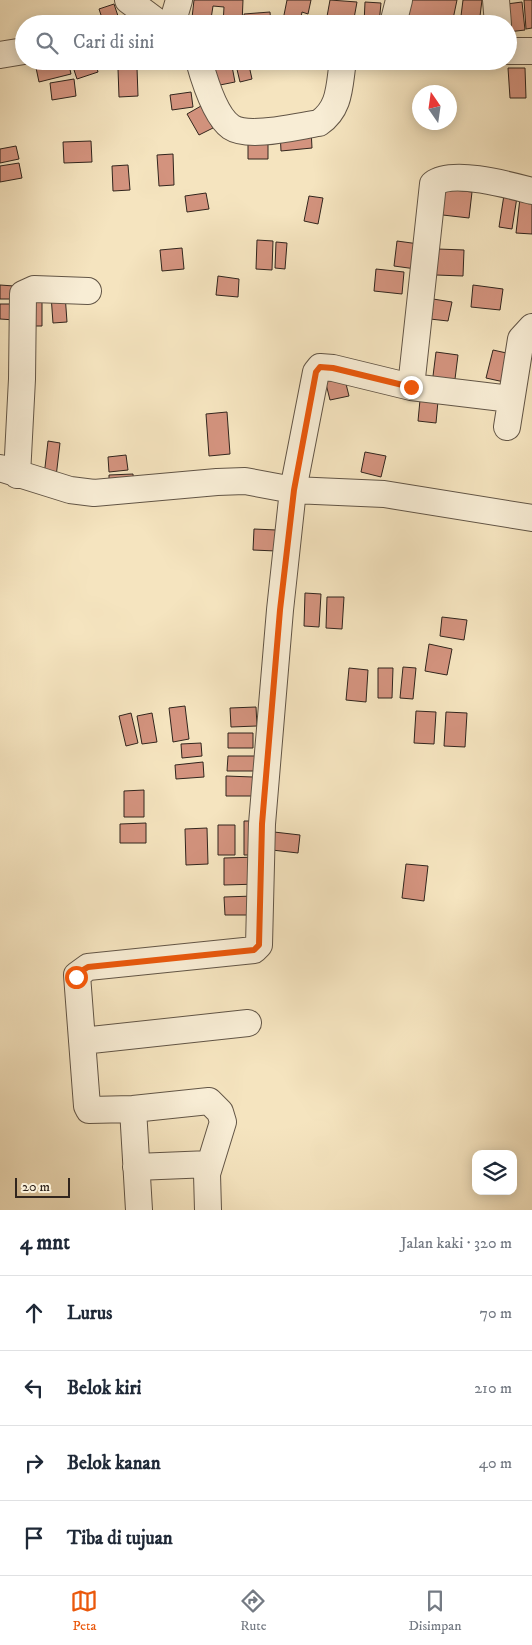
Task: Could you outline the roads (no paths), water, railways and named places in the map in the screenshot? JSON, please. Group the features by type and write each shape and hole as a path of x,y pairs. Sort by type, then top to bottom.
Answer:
{"street":[{"path":"128,0 148,15"},
{"path":"175,15 179,0"},
{"path":"396,15 400,0"},
{"path":"496,0 497,15"},
{"path":"517,51 532,51"},
{"path":"0,55 15,52"},
{"path":"202,70 210,98 230,126 248,132 319,123 329,116 334,109 341,70"},
{"path":"411,387 433,184 447,177 501,184 532,191"},
{"path":"88,290 34,289 23,294 22,380 9,471 70,490 94,493 245,481 294,490 384,494 532,518"},
{"path":"507,427 522,339 532,328"},
{"path":"208,1210 206,1179 223,1122 220,1112 209,1101 89,1110 87,1106 76,977 84,968 254,950 259,945 263,806 280,610 294,490 316,372 320,367 333,368 411,387 511,399"},
{"path":"82,1041 248,1022"},
{"path":"133,1108 139,1210"},
{"path":"136,1168 210,1164"}]}
